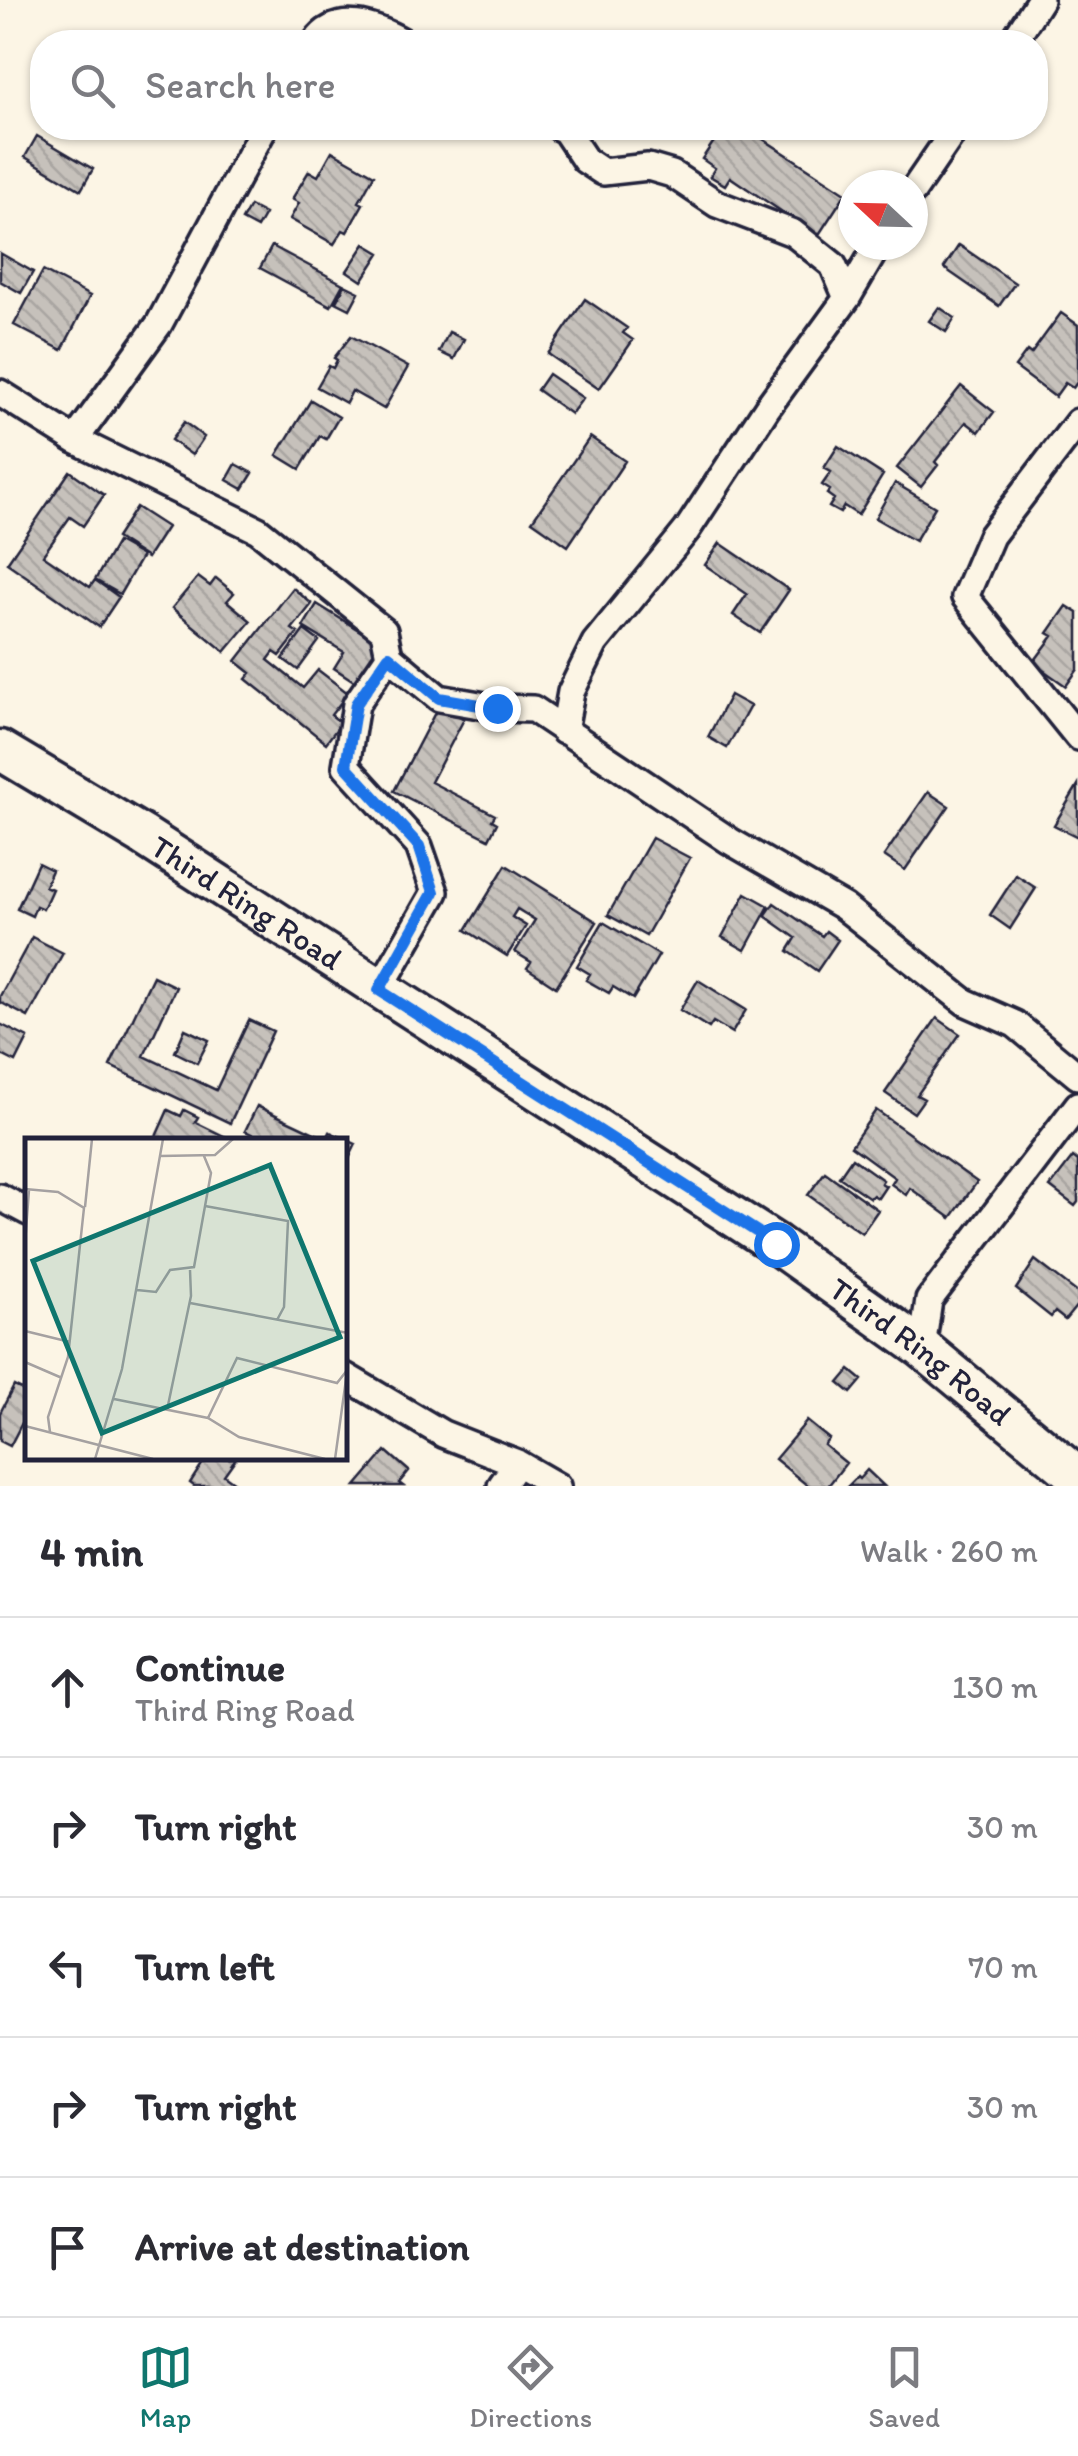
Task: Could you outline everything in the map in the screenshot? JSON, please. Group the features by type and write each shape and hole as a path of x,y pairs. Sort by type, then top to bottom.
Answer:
{"street":[{"path":"1021,30 1040,0"},
{"path":"326,30 351,23 370,30"},
{"path":"74,440 159,324 258,140"},
{"path":"569,140 585,160 603,172 648,167 672,174 717,204 793,233 833,265 847,298"},
{"path":"927,170 948,140"},
{"path":"564,731 571,692 594,643 687,530 869,260"},
{"path":"0,393 74,440 258,530 384,631 389,656 439,698 497,708 533,709 730,840 844,908 965,1002 1015,1024 1078,1076"},
{"path":"1078,422 991,536 965,597 1078,737"},
{"path":"379,990 434,892 419,846 346,766 356,704 389,656"},
{"name":"Third Ring Road","path":"0,750 142,835 776,1244 922,1348 1078,1477"},
{"path":"922,1348 929,1300 1078,1105"},
{"path":"0,1197 25,1210"},
{"path":"348,1378 443,1434 517,1463 557,1486"},
{"path":"501,1486 517,1463"}],"building":[{"path":"35,140 44,140 93,169 81,190 25,157"},
{"path":"715,140 765,140 838,188 838,205 818,236 730,177 725,185 710,176 715,168 702,159"},
{"path":"332,151 374,175 347,232 343,230 334,244 290,219 299,203 292,199 309,171 318,176"},
{"path":"250,206 265,214 257,228 242,220"},
{"path":"365,244 380,253 362,281 347,271"},
{"path":"959,245 1015,283 999,306 944,268"},
{"path":"272,246 343,284 331,306 260,268"},
{"path":"0,253 33,272 21,293 0,281"},
{"path":"43,271 90,296 62,350 14,325"},
{"path":"345,285 359,292 350,309 336,302"},
{"path":"585,299 627,328 623,333 633,340 599,389 548,354"},
{"path":"939,307 955,318 946,332 929,321"},
{"path":"1061,313 1078,325 1078,381 1073,388 1065,383 1055,397 1015,367 1027,351 1031,354"},
{"path":"449,332 464,339 454,359 439,352"},
{"path":"351,336 408,367 384,409 352,391 346,403 317,387"},
{"path":"548,374 583,398 571,414 537,390"},
{"path":"961,386 994,412 979,432 966,422 921,487 897,468"},
{"path":"311,400 339,417 326,439 320,436 300,469 277,455"},
{"path":"184,422 204,437 192,455 171,440"},
{"path":"590,437 625,461 568,546 532,521"},
{"path":"838,446 883,475 858,515 844,506 840,513 829,507 834,499 822,485 831,472 824,468"},
{"path":"236,464 253,473 243,489 227,480"},
{"path":"70,471 104,495 83,526 70,517 43,555 90,587 95,580 119,597 99,627 7,563"},
{"path":"895,483 935,507 915,541 875,518"},
{"path":"136,507 167,527 147,558 116,538"},
{"path":"117,542 142,556 120,594 95,580"},
{"path":"720,543 789,590 760,633 733,615 747,594 705,565"},
{"path":"198,577 210,586 216,578 234,593 227,601 251,621 225,652 172,608"},
{"path":"293,588 312,604 292,629 298,633 280,656 274,652 268,660 303,688 318,670 348,693 331,715 341,723 326,743 246,679 251,673 236,661"},
{"path":"317,604 384,646 360,685 334,668 344,652 303,627"},
{"path":"1067,606 1078,613 1078,669 1066,686 1033,663 1053,636 1048,633"},
{"path":"304,630 319,641 298,670 283,659"},
{"path":"730,695 750,706 727,748 708,737"},
{"path":"439,705 464,719 431,782 495,815 492,820 497,823 489,839 394,791"},
{"path":"1078,785 1078,837 1054,825"},
{"path":"928,792 949,806 905,870 884,856"},
{"path":"652,838 690,858 646,936 608,915"},
{"path":"38,863 52,870 45,886 52,889 43,909 36,906 32,916 17,909"},
{"path":"506,865 597,922 556,987 527,968 531,962 515,952 535,920 517,909 512,917 526,926 507,956 466,930"},
{"path":"1016,875 1036,888 1010,929 990,915"},
{"path":"746,893 769,906 745,950 722,937"},
{"path":"774,903 822,936 826,931 838,940 817,971 788,951 796,938 765,916"},
{"path":"603,922 659,955 633,999 613,987 609,993 586,980 590,974 577,966"},
{"path":"32,937 63,953 28,1017 0,1002 0,996"},
{"path":"153,976 176,987 144,1056 216,1090 249,1020 273,1031 230,1123 110,1066"},
{"path":"698,980 746,1010 732,1033 713,1022 709,1028 680,1010"},
{"path":"937,1018 960,1034 917,1095 924,1099 914,1113 885,1093"},
{"path":"0,1024 28,1038 16,1062 0,1054"},
{"path":"185,1029 209,1040 197,1063 175,1052"},
{"path":"257,1106 325,1138 260,1138 245,1131"},
{"path":"168,1110 181,1116 184,1110 198,1117 195,1122 226,1137 226,1138 155,1138"},
{"path":"876,1110 977,1182 951,1218 910,1188 906,1195 891,1184 895,1178 851,1146"},
{"path":"348,1140 356,1144 348,1161"},
{"path":"1073,1157 1078,1161 1075,1206 1050,1187"},
{"path":"852,1158 883,1180 881,1183 886,1186 878,1198 870,1198 839,1177"},
{"path":"825,1172 878,1210 862,1233 808,1195"},
{"path":"1035,1260 1078,1293 1078,1304 1065,1320 1055,1312 1051,1317 1016,1289"},
{"path":"850,1370 862,1380 851,1393 839,1383"},
{"path":"14,1386 25,1392 25,1424 22,1423 10,1446 0,1441 0,1413"},
{"path":"807,1421 829,1439 824,1445 846,1463 828,1486 808,1486 775,1459"},
{"path":"386,1451 409,1471 399,1483 403,1486 356,1486"},
{"path":"204,1461 234,1461 224,1475 239,1486 194,1486 190,1483"},
{"path":"867,1470 884,1486 848,1486 859,1479"}],"route":[{"path":"497,708 439,698 389,656 356,704 346,766 419,846 434,892 379,990 776,1244"}]}
